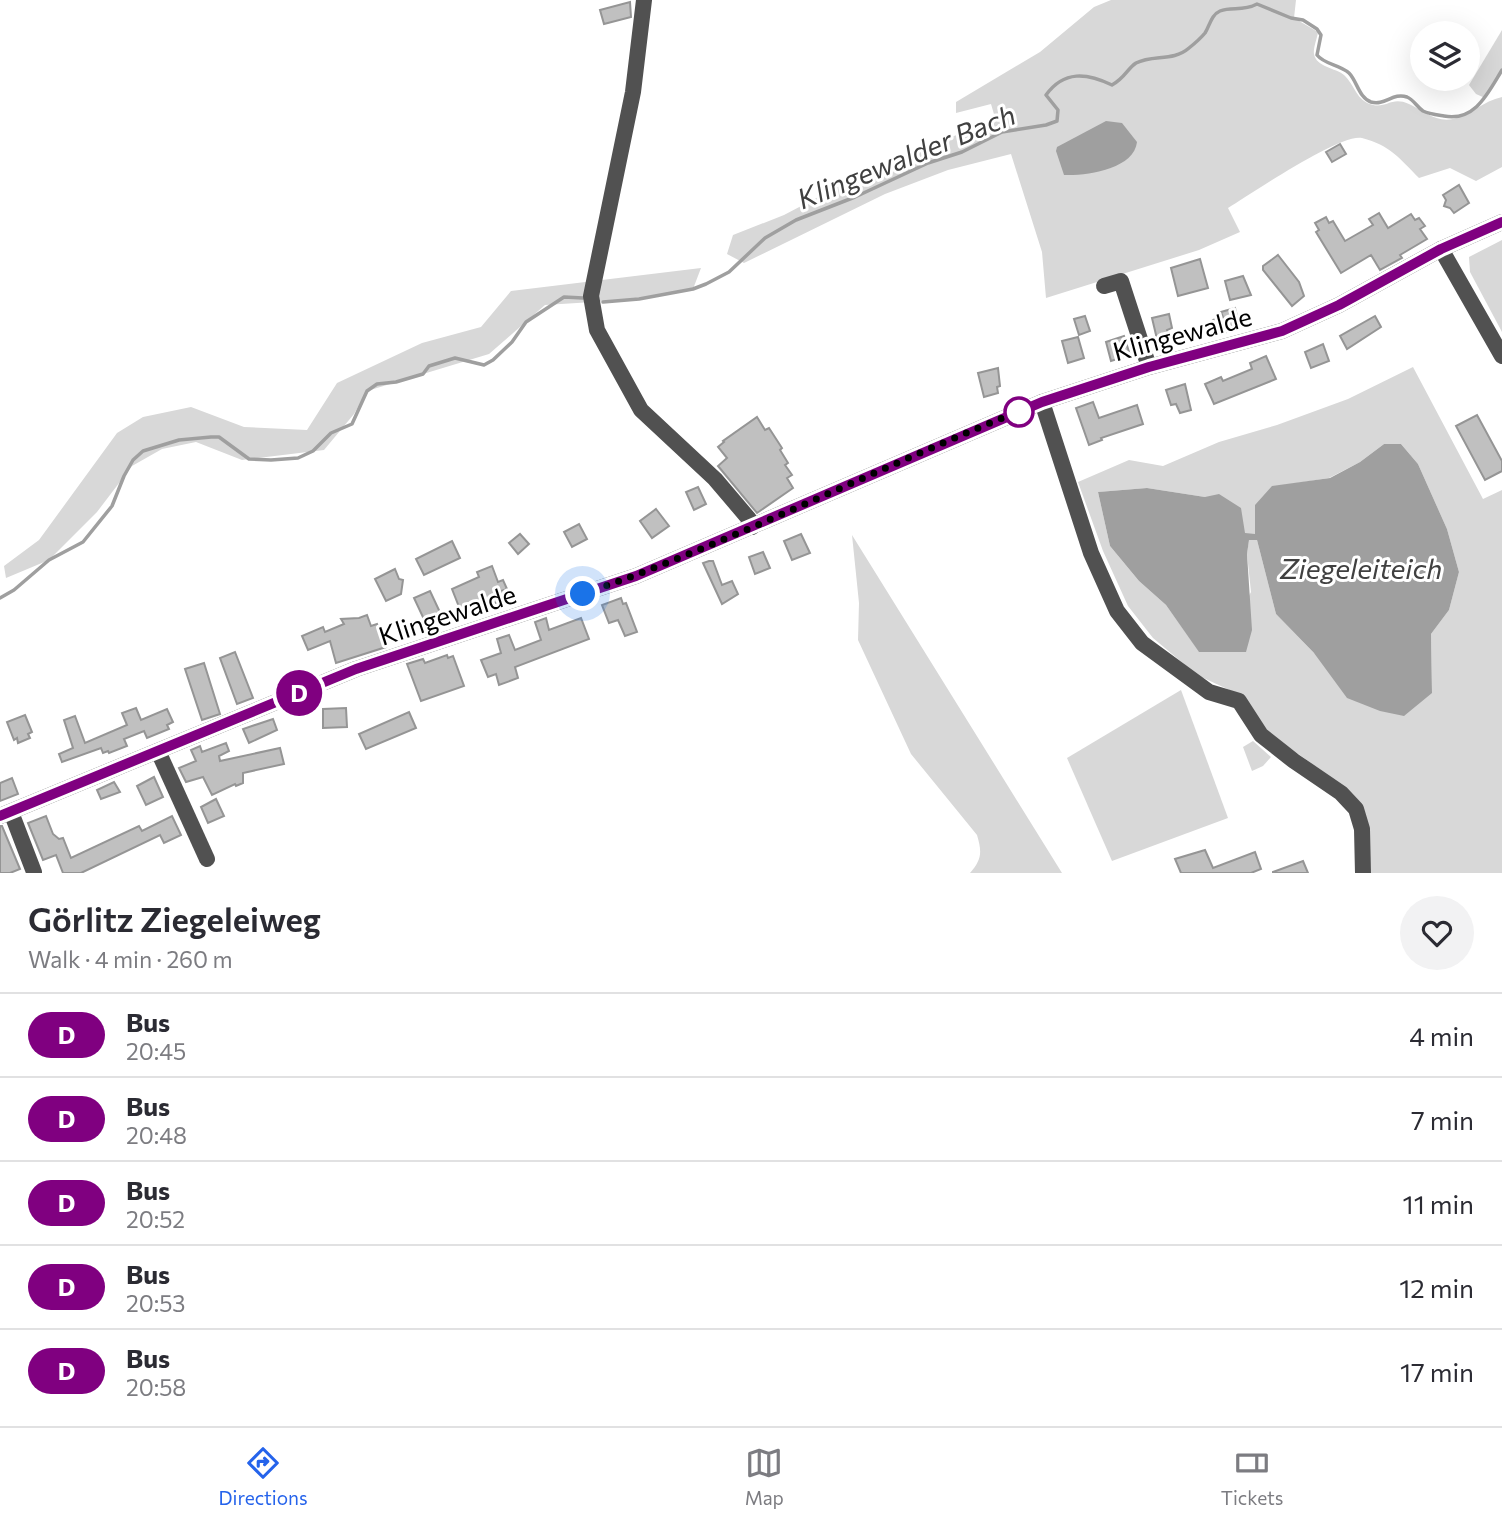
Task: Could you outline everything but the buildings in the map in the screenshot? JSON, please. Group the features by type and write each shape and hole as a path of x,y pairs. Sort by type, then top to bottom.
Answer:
{"street":[{"path":"644,0 633,92 591,296 597,330 626,386 649,420 715,479 749,519 752,527"},
{"name":"Klingewalde","path":"5,814 356,669 636,576 1042,402 1149,367 1282,331 1339,305 1441,249 1502,222"},
{"path":"1441,249 1502,356"},
{"path":"1104,286 1121,281 1149,367"},
{"path":"1042,402 1091,553 1118,611 1142,643 1209,692 1239,701 1261,735 1341,793 1356,809 1362,829 1363,873"},
{"path":"158,751 207,859"},
{"path":"5,814 34,872"}],"shaded area":[{"path":"1111,0 1296,0 1294,18 1318,32 1314,54 1318,62 1344,75 1367,103 1378,105 1403,102 1435,118 1447,120 1502,97 1502,167 1476,181 1450,168 1419,178 1394,154 1380,145 1362,138 1351,139 1316,154 1228,208 1240,232 1199,250 1046,298 1042,252 1011,154 948,170 885,194 744,263 727,254 733,235 784,215 862,174 923,147 996,121 991,104 956,113 956,102 1040,52 1094,7"},
{"path":"1502,30 1502,72 1485,98 1474,91 1480,91 1480,67"},
{"path":"1502,240 1502,332 1470,272 1469,257"},
{"path":"701,268 693,289 641,299 545,305 489,354 367,391 354,414 324,450 242,460 196,442 162,449 132,466 97,512 49,560 6,578 4,566 39,540 117,433 143,417 191,407 244,427 307,430 337,383 422,343 481,327 511,291"},
{"path":"1413,367 1483,499 1502,490 1502,873 1371,873 1366,818 1328,775 1270,734 1236,693 1197,675 1153,638 1128,606 1103,551 1078,482 1129,460 1163,466 1219,442 1277,425 1348,399","holes":["1384,444 1401,444 1418,464 1447,529 1459,572 1449,610 1431,634 1432,693 1314,653 1276,614 1257,540 1249,539 1247,554 1251,592 1220,650 1199,651 1166,605 1139,581 1110,546 1098,492 1147,488 1205,497 1245,534 1256,534 1272,487 1329,478 1360,462"]},
{"path":"852,535 1062,873 970,873 980,855 977,835 911,754 858,640 859,603"},
{"path":"1181,690 1228,818 1112,861 1067,758"},
{"path":"1253,741 1271,757 1263,766 1252,771 1243,747"}],"water":[{"path":"1106,121 1122,123 1137,142 1128,159 1119,165 1096,172 1064,175 1057,147"},
{"name":"Ziegeleiteich","path":"1384,444 1401,444 1418,464 1447,529 1459,572 1449,610 1431,634 1432,693 1404,716 1380,711 1347,698 1314,653 1276,614 1257,540 1249,540 1247,554 1252,630 1246,652 1199,652 1166,605 1139,581 1110,546 1098,492 1147,488 1205,497 1219,494 1241,508 1245,533 1255,534 1255,505 1272,486 1330,478 1360,462"}],"waterway":[{"name":"Klingewalder Bach","path":"603,302 639,299 706,284 729,272 765,238 796,220 855,197 928,163 962,152 1002,132 1057,121 1058,110 1046,95 1060,81 1085,76 1112,85 1136,63 1183,52 1205,33 1220,11 1257,4 1303,20 1321,35 1317,55 1349,73 1364,97 1371,102 1402,96 1409,98 1428,113 1455,117 1464,115 1479,104 1502,70"},
{"name":"Klingewalder Bach","path":"0,598 14,590 49,560 83,542 112,506 133,460 143,451 179,440 219,437 249,459 298,458 313,451 331,433 352,424 367,391 377,384 423,374 429,366 455,358 484,365 512,342 526,322 564,297 583,298"}],"bus line":[{"name":"D","path":"0,816 356,669 636,576 1042,402 1104,380 1282,331 1339,305 1441,249 1502,222"}],"route":[{"path":"583,594 636,576 1025,409 1019,412"}]}
